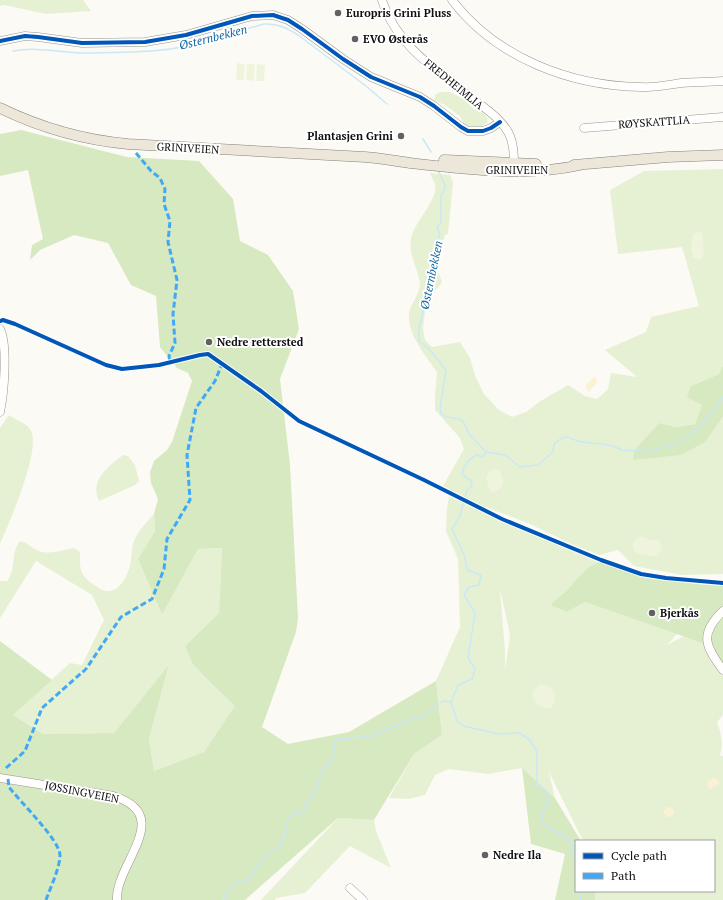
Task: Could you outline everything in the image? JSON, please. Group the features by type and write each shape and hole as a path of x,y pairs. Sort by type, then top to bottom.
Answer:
{"main road":[{"name":"GRINIVEIEN","path":"0,108 28,121 51,129 85,138 113,143 382,158 392,157 514,167 563,169 580,165 668,157 723,154"}],"street":[{"name":"FREDHEIMLIA","path":"382,0 390,20 413,50 506,128 512,140 514,167"},
{"path":"452,0 461,12 498,44 524,60 552,71 588,82 643,88 723,81"},
{"path":"0,41 25,36 82,43 145,42 186,35 252,16 273,15 288,20 302,28 343,59 371,77 425,100 468,131 483,131 500,122"},
{"name":"RØYSKATTLIA","path":"584,128 723,117"},
{"path":"0,328 3,336 4,349 2,402 0,412"},
{"path":"723,611 707,633 710,650 723,670"},
{"name":"JØSSINGVEIEN","path":"0,778 113,796 128,802 135,808 141,821 141,833 135,852 119,882 117,900"},
{"path":"350,888 363,900"}],"green space":[{"path":"0,0 83,0 91,11 46,14 4,5 0,6"},
{"path":"237,63 245,64 244,80 236,80"},
{"path":"247,64 255,64 254,81 246,80"},
{"path":"257,64 265,65 264,81 256,81"},
{"path":"441,92 450,92 467,101 473,109 485,114 488,122 482,126 467,125 463,122 460,116 445,105 435,101 434,99 436,94"},
{"path":"21,130 127,157 199,161 233,199 240,241 268,255 293,291 299,329 280,379 290,465 298,618 296,632 262,727 288,744 349,732 436,681 442,735 414,754 374,820 338,818 245,900 0,900 0,641 52,680 13,715 43,734 114,733 169,665 149,739 154,771 204,752 235,706 193,664 185,646 219,613 222,548 198,549 162,615 138,559 155,531 154,514 158,499 151,483 150,472 154,461 167,450 172,442 192,381 188,373 177,368 160,347 156,296 131,285 108,243 74,235 40,250 30,260 32,245 43,239 28,170 0,176 0,134"},
{"path":"723,169 723,365 719,374 691,386 702,405 695,424 676,427 659,423 705,442 723,417 723,574 682,575 634,566 618,550 599,555 571,544 530,524 475,503 443,486 464,449 460,438 435,410 437,372 417,342 410,326 409,317 410,309 420,287 410,245 416,226 430,204 435,190 435,184 430,173 450,175 453,182 448,234 445,235 436,265 442,282 429,299 425,311 423,328 425,340 432,347 460,342 470,358 476,378 484,394 499,410 512,417 526,412 539,402 568,385 585,396 597,399 608,389 611,373 637,377 605,350 646,332 651,317 699,306 682,247 618,254 610,190 644,171"},
{"path":"698,232 702,233 704,251 702,258 697,260 693,257 691,248 693,235"},
{"path":"723,365 723,417 705,442 681,455 633,460 634,451 659,423 676,427 695,424 702,405 687,397 691,386 719,374"},
{"path":"9,415 30,429 33,438 29,468 0,544 0,428"},
{"path":"123,455 128,456 135,465 139,481 135,485 99,501 97,486 102,474"},
{"path":"491,470 499,470 501,474 503,483 497,491 493,493 490,491 486,477"},
{"path":"449,496 486,514 601,561 587,568 566,591 550,605 567,612 585,602 677,634 667,645 699,628 723,673 723,715 717,722 722,739 720,756 723,756 723,900 595,900 595,892 715,892 715,840 583,840 549,772 555,798 522,768 488,774 449,769 435,775 425,795 409,799 389,798 414,754 442,735 436,681 460,627 458,559 446,531","holes":["500,589 510,635 505,670 505,651"]},
{"path":"154,514 155,531 138,559 162,615 198,549 222,548 219,613 185,646 210,682 236,706 204,752 154,771 149,739 169,666 114,733 43,734 13,715 70,663 82,665 104,620 92,595 36,561 0,618 0,581 7,581 10,576 15,550 20,541 43,552 56,552 74,548 80,552 81,571 88,581 103,590 112,591 116,589 125,579 131,563 133,544 136,537"},
{"path":"640,537 658,540 661,544 661,551 656,556 639,554 634,550 633,544 636,539"},
{"path":"601,561 655,577 706,585 723,585 723,666 711,646 585,602 567,612 550,605 566,591 587,568"},
{"path":"539,685 548,686 554,692 555,699 553,705 549,708 544,708 534,701 532,696 534,690"},
{"path":"522,768 555,798 580,840 575,840 575,892 595,892 595,900 555,900 565,854 531,844"},
{"path":"338,818 374,820 376,831 391,868 350,846 305,893 276,898 275,900 261,900"}],"sand":[{"path":"594,377 598,381 589,392 586,385"},
{"path":"714,778 719,781 719,784 710,789 707,786 708,782"},
{"path":"667,807 671,807 673,808 673,816 667,817 664,814 664,810"}],"waterway":[{"name":"Østernbekken","path":"13,51 33,49 92,53 137,52 170,49 191,45 264,24 273,24 286,28 298,35 366,86 387,104"},
{"name":"Østernbekken","path":"423,139 431,152"},
{"name":"Østernbekken","path":"438,170 445,185 441,196 441,222 437,228 440,234 436,242 438,249 428,274 429,288 419,328 419,341 429,349 446,370 440,408 441,414 446,417 463,421 469,434 486,452 505,455 520,467 538,465 553,452 554,444 566,437 587,443 614,446 622,450 654,449 667,446 679,442 689,436 707,419 723,397"},
{"path":"451,702 458,685 472,679 475,669 468,658 475,613 464,595 469,587 479,585 481,575 467,570 465,557 452,529 460,516 467,490 472,486 471,480 462,474 464,467 471,458 477,455 482,457 486,453"},
{"path":"223,900 230,888 236,883 247,880 267,855 282,844 288,819 293,813 302,812 306,809 307,801 315,792 320,774 336,753 334,747 336,741 342,738 371,736 414,718 422,717 443,701 451,702"},
{"path":"451,702 457,721 463,726 499,734 519,733 529,739 537,751 537,786 546,790 549,799 542,815 542,823 571,841 575,859"},
{"path":"581,892 581,900"}],"marked path":[{"path":"136,153 151,171 160,178 165,189 164,204 170,221 168,242 177,280 173,314 175,343 169,356 170,363"},
{"path":"6,768 25,751 42,708 86,669 121,617 152,599 164,569 167,539 190,500 187,455 196,408 215,381 222,364"},
{"path":"8,779 9,787 47,831 59,849 60,856 58,867 46,900"}],"cycle path":[{"path":"0,41 25,36 82,43 145,42 186,35 252,16 273,15 288,20 371,77 420,97 468,131 483,131 500,122"},
{"path":"0,321 3,320 15,324 106,365 122,369 159,365 208,354 261,391 299,421 424,480 502,519 601,560 641,574 666,578 723,583"}],"place":[{"name":"Europris Grini Pluss","path":"338,13"},
{"name":"EVO Østerås","path":"355,39"},
{"name":"Plantasjen Grini","path":"401,136"},
{"name":"Nedre rettersted","path":"209,342"},
{"name":"Bjerkås","path":"652,613"},
{"name":"Nedre Ila","path":"485,855"}]}
